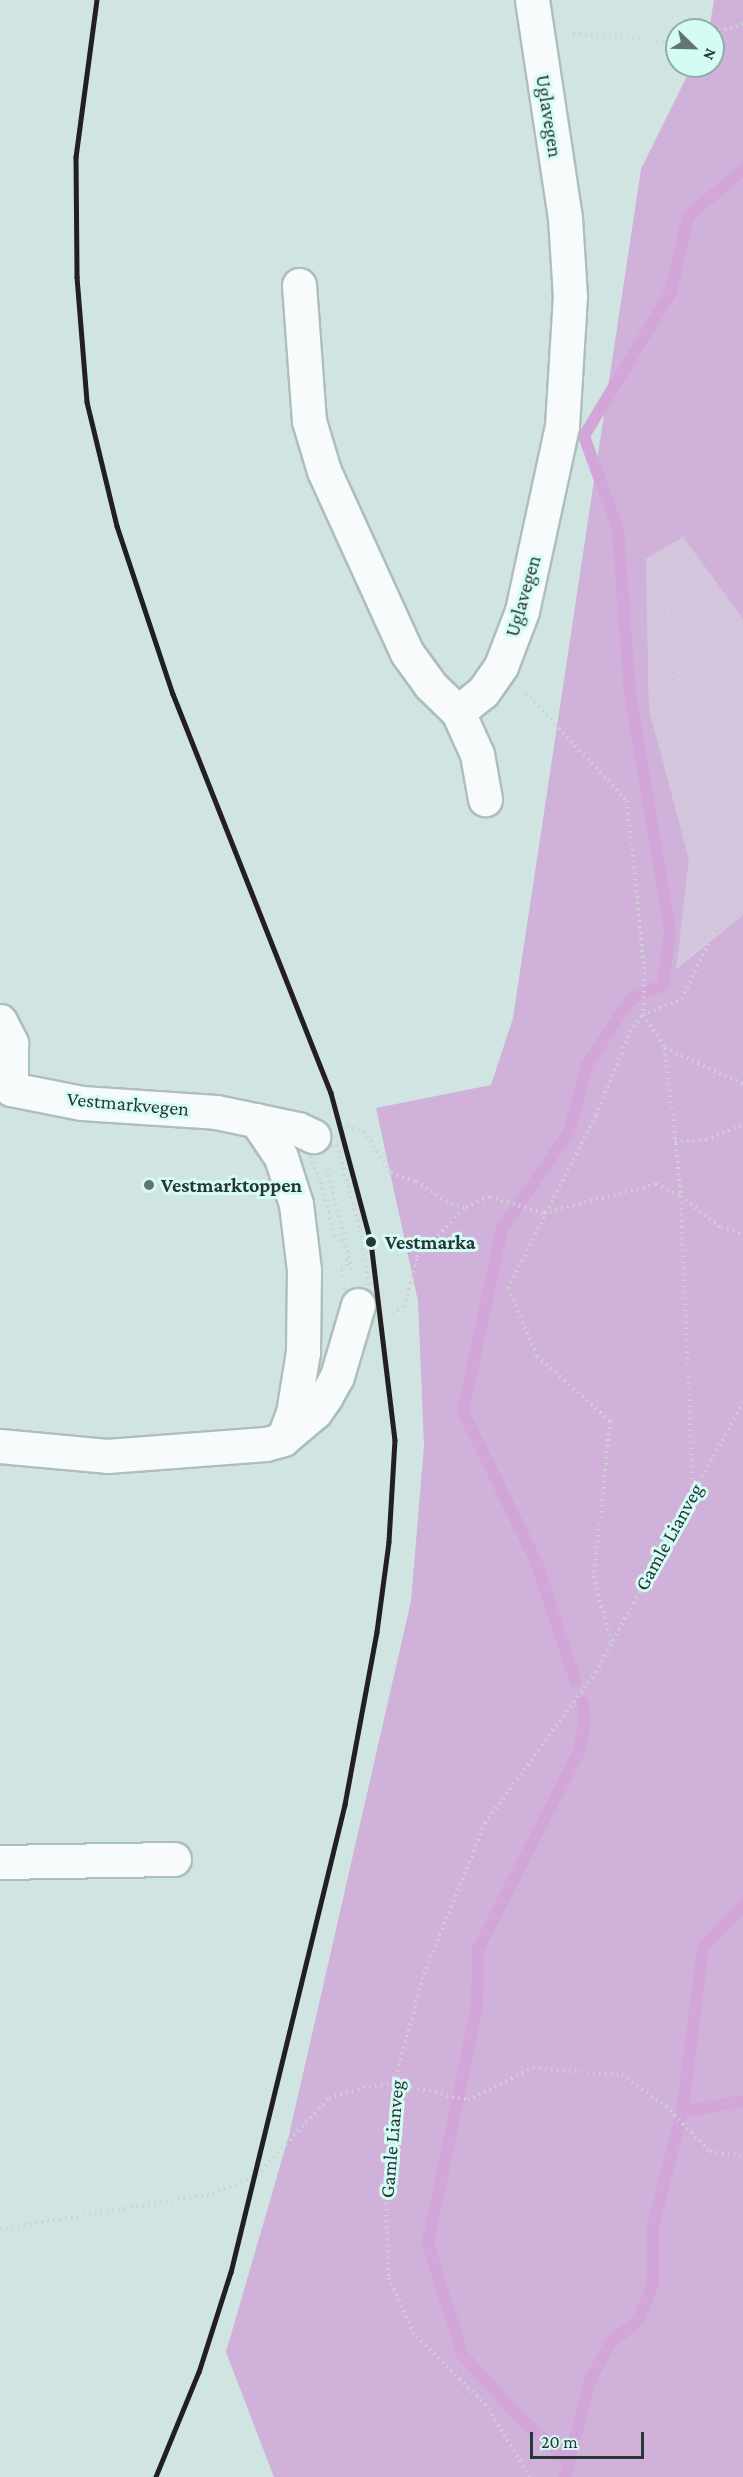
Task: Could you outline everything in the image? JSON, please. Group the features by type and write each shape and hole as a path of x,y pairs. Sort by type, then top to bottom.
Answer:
{"street":[{"name":"Uglavegen","path":"458,712 483,692 501,666 522,611 562,426 570,297 565,218 534,15"},
{"path":"299,285 309,421 324,471 407,653 430,685 458,712 477,754 485,799"},
{"name":"Vestmarkvegen","path":"0,1021 11,1043 6,1089 82,1102 159,1106 256,1119 317,1144"},
{"path":"256,1119 281,1156 296,1204 304,1270 303,1352 293,1413 274,1442"},
{"path":"0,1446 108,1456 274,1442 315,1413 326,1396 337,1376 356,1294"},
{"path":"0,1862 174,1859"}],"path":[{"path":"534,15 665,40"},
{"path":"725,29 743,24"},
{"path":"612,1642 594,1578 610,1421 537,1356 508,1288 544,1213 596,1115 630,1032 643,1015 682,999 717,925 707,766 688,727 663,587"},
{"path":"501,666 627,801 644,967 643,1015 665,1048 681,1196 693,1494"},
{"path":"665,1048 743,1084"},
{"path":"675,1141 706,1140 743,1125"},
{"path":"317,1144 348,1243 356,1294 346,1306 341,1268 347,1266 342,1241 336,1242 320,1180 309,1155 317,1144 341,1127 364,1131 391,1173 416,1181 445,1202 466,1207"},
{"path":"317,1144 337,1145 360,1230 371,1302 356,1294"},
{"path":"412,1268 430,1242 466,1207 490,1197 544,1213 656,1184 681,1196 722,1228 743,1233"},
{"name":"Gamle Lianveg","path":"530,2477 486,2405 414,2334 388,2276 385,2178 394,2083 424,1974 485,1823 558,1720 596,1672 743,1402"},
{"path":"0,2229 213,2194 256,2175 329,2098 369,2086 394,2083 468,2100 533,2068 621,2075 666,2106 710,2152 743,2156"}],"shaded area":[{"path":"714,0 743,0 743,619 683,537 646,559 649,709 689,859 676,969 743,915 743,2477 274,2477 226,2352 289,2135 411,1601 424,1446 418,1301 376,1108 491,1085 513,1018 641,169 686,78 725,78 725,18 711,18"},
{"path":"683,537 743,619 743,915 675,969 689,859 649,709 646,559"}],"waterway":[{"path":"576,1682 536,1561 463,1412 502,1229 569,1132 587,1065 630,999 663,985 670,930 630,694 618,530 584,436 671,292 688,216 743,170"},
{"path":"568,2461 516,2414 462,2354 428,2243 477,2006 478,1949 579,1752 585,1720 582,1702"},
{"path":"682,2112 703,1948 743,1906"},
{"path":"565,2477 591,2378 611,2342 638,2320 653,2284 653,2227 682,2112 743,2101"}],"transit line":[{"path":"97,0 76,157 77,277 87,402 117,526 173,694 331,1093 371,1242 395,1440 389,1542 377,1632 345,1805 231,2272 199,2372 156,2477"}],"place":[{"name":"Vestmarktoppen","path":"149,1185"},
{"name":"Vestmarka","path":"371,1242"}]}
